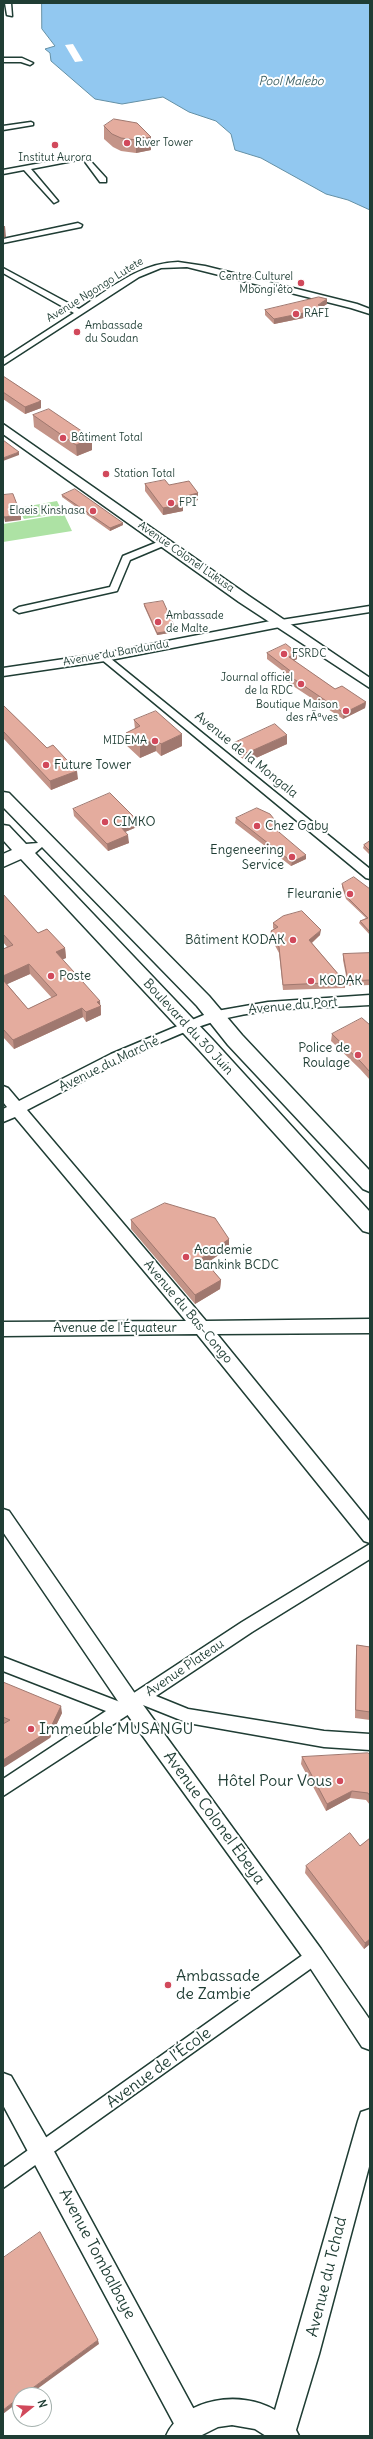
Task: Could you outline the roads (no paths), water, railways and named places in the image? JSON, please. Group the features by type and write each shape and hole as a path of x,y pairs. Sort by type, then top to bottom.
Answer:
{"main road":[{"name":"Avenue Colonel Lukusa","path":"3,428 370,684"},
{"name":"Boulevard du 30 Juin","path":"3,797 216,1016 235,1040 370,1184"},
{"name":"Boulevard du 30 Juin","path":"3,830 188,1026 370,1225"},
{"path":"3,861 46,841"},
{"name":"Avenue du Tchad","path":"283,2434 308,2350 356,2166 370,2121"},
{"path":"184,2431 212,2414 236,2411 260,2416 283,2434"}],"street":[{"path":"8,3 10,15"},
{"path":"3,60 22,60 30,63"},
{"path":"3,128 31,124"},
{"path":"3,172 85,157 103,180"},
{"path":"26,168 54,201"},
{"path":"3,241 78,225"},
{"name":"Avenue Ngongo Lutete","path":"3,363 145,270 157,265 176,263 205,268 354,306 370,312"},
{"path":"3,270 80,313"},
{"path":"19,610 114,590 126,558 165,542"},
{"name":"Avenue du Bandundu","path":"3,672 105,657 282,623 370,609"},
{"name":"Avenue de la Mongala","path":"105,657 370,875"},
{"name":"Avenue du Port","path":"216,1016 268,1007 370,1000"},
{"name":"Avenue du Marché","path":"10,1112 116,1058 188,1026 216,1016"},
{"name":"Avenue du Bas-Congo","path":"3,1092 10,1112 201,1327 370,1535"},
{"name":"Avenue de l'Équateur","path":"3,1329 370,1326"},
{"name":"Avenue Colonel Ebeya","path":"3,1517 131,1704 314,1956 370,2039"},
{"name":"Avenue Plateau","path":"3,1788 247,1627 370,1551"},
{"path":"3,1664 131,1704 188,1716 324,1739 370,1742"},
{"name":"Avenue de l’École","path":"3,2179 314,1956"},
{"name":"Avenue Tombalbaye","path":"3,2084 42,2152 184,2431"}],"water":[{"name":"Pool Malebo","path":"42,3 370,3 370,210 348,200 326,194 261,158 235,150 231,134 216,121 189,112 163,97 122,104 95,99 51,61 50,53 45,49 55,46 42,29"}],"place":[{"name":"River Tower","path":"127,143"},
{"name":"Institut Aurora","path":"55,145"},
{"name":"Centre Culturel Mbongi'êto","path":"301,283"},
{"name":"RAFI","path":"296,314"},
{"name":"Ambassade du Soudan","path":"77,332"},
{"name":"Bâtiment Total","path":"63,438"},
{"name":"Station Total","path":"106,474"},
{"name":"FPI","path":"171,503"},
{"name":"Elaeis Kinshasa","path":"93,511"},
{"name":"Ambassade de Malte","path":"158,622"},
{"name":"FSRDC","path":"284,654"},
{"name":"Journal officiel de la RDC","path":"301,684"},
{"name":"Boutique Maison des rÃªves","path":"346,711"},
{"name":"MIDEMA","path":"155,741"},
{"name":"Future Tower","path":"46,765"},
{"name":"CIMKO","path":"105,822"},
{"name":"Chez Gaby","path":"257,826"},
{"name":"Engeneering Service","path":"292,857"},
{"name":"Fleuranie","path":"350,894"},
{"name":"Bâtiment KODAK","path":"293,940"},
{"name":"Poste","path":"51,976"},
{"name":"KODAK","path":"311,981"},
{"name":"Police de Roulage","path":"358,1055"},
{"name":"Academie Bankink BCDC","path":"186,1257"},
{"name":"Immeuble MUSANGU","path":"31,1729"},
{"name":"Hôtel Pour Vous","path":"340,1781"},
{"name":"Ambassade de Zambie","path":"168,1985"}]}
